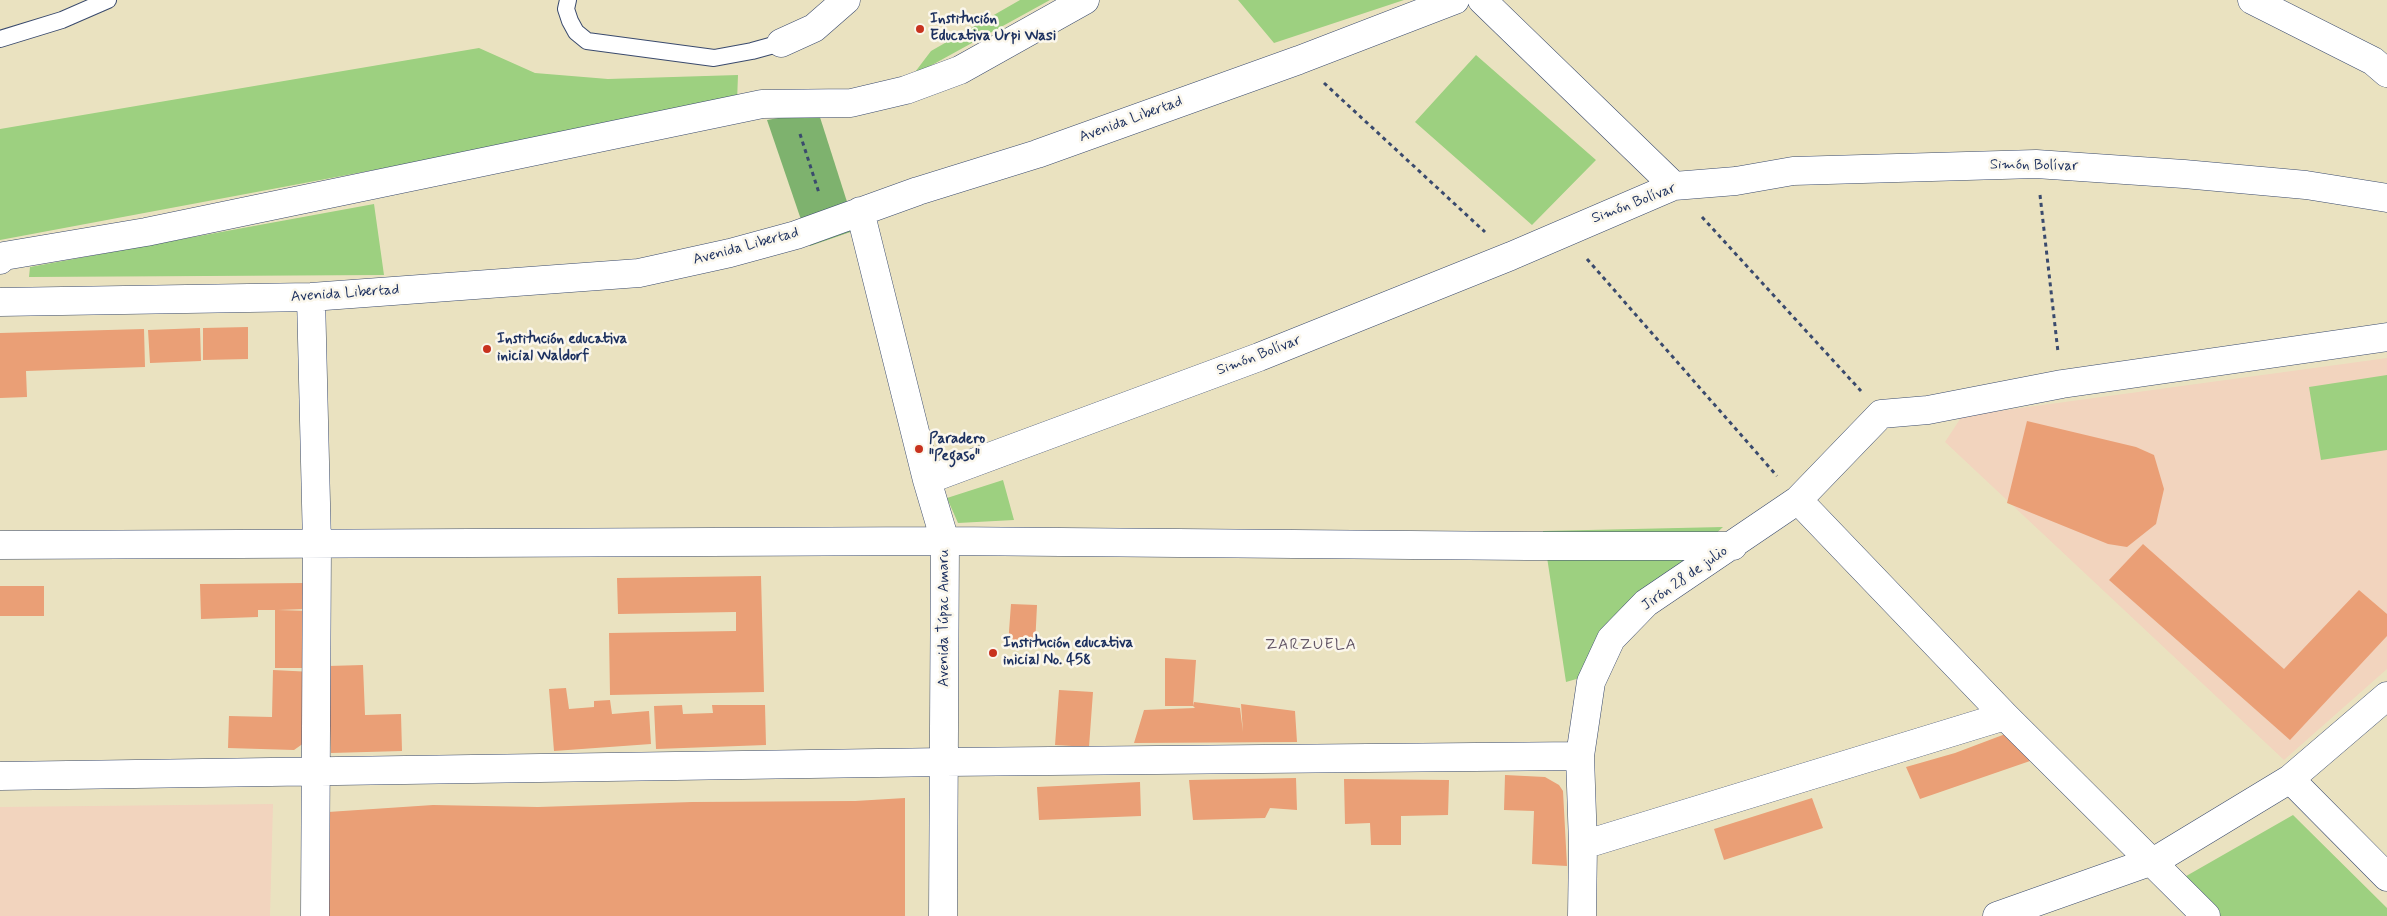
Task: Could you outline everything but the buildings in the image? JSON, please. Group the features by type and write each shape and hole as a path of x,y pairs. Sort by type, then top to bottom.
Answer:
{"street":[{"path":"780,43 814,28 846,0"},
{"path":"0,260 4,256 146,232 762,104 851,103 906,90 960,70 1085,0"},
{"name":"Avenida Libertad","path":"0,302 311,298 639,273 730,252 829,223 860,211 1037,154 1299,60 1455,0"},
{"path":"1482,0 1674,186"},
{"path":"2253,0 2382,63"},
{"name":"Simón Bolívar","path":"927,480 1260,357 1511,256 1674,186 1736,181 1793,171 2036,164 2297,184 2387,198"},
{"name":"Avenida Túpac Amaru","path":"860,211 927,480 945,541 943,916"},
{"path":"311,298 317,544 315,916"},
{"path":"1881,414 1928,410 2062,384 2387,337"},
{"name":"Jirón 28 de julio","path":"1582,916 1583,845 1580,756 1591,682 1611,639 1646,602 1697,566 1733,546 1798,500 1881,414"},
{"path":"1798,500 2005,716 2206,916"},
{"path":"0,545 945,541 1733,546"},
{"path":"1997,916 2151,862 2290,779 2387,696"},
{"path":"1583,845 2005,716"},
{"path":"0,776 945,762 1580,756"},
{"path":"2290,779 2387,877"}],"lane":[{"path":"0,39 62,20 108,0"},
{"path":"568,0 566,10 570,21 576,32 587,41 714,58 780,43"}],"path":[{"path":"1299,60 1511,256"},
{"path":"790,103 829,223"},
{"path":"2036,164 2062,384"},
{"path":"1674,186 1881,414"},
{"path":"1564,232 1798,500"}],"shaded area":[{"path":"2387,358 2387,669 2284,760 1945,442 1962,416"},
{"path":"273,804 270,916 0,916 0,807"}],"green space":[{"path":"1020,0 1050,0 912,76 931,51"},
{"path":"1238,0 1404,0 1274,43"},
{"path":"479,48 535,73 608,79 738,75 737,102 0,240 0,129"},
{"path":"1476,55 1596,160 1532,225 1415,122"},
{"path":"818,111 856,230 810,246 767,120"},
{"path":"374,204 384,275 29,277 30,267"},
{"path":"2387,375 2387,450 2321,460 2309,387"},
{"path":"1003,480 1014,520 958,523 947,498"},
{"path":"1723,527 1604,638 1580,678 1566,682 1543,531"},
{"path":"2293,815 2387,908 2387,916 2218,916 2181,879"}],"place":[{"name":"Institución Educativa Urpi Wasi","path":"920,29"},
{"name":"Institución educativa inicial Waldorf","path":"487,349"},
{"name":"Paradero \"Pegaso\"","path":"919,449"},
{"name":"Institución educativa inicial No. 458","path":"993,653"}],"district":[{"name":"ZARZUELA","path":"1311,646"}]}
